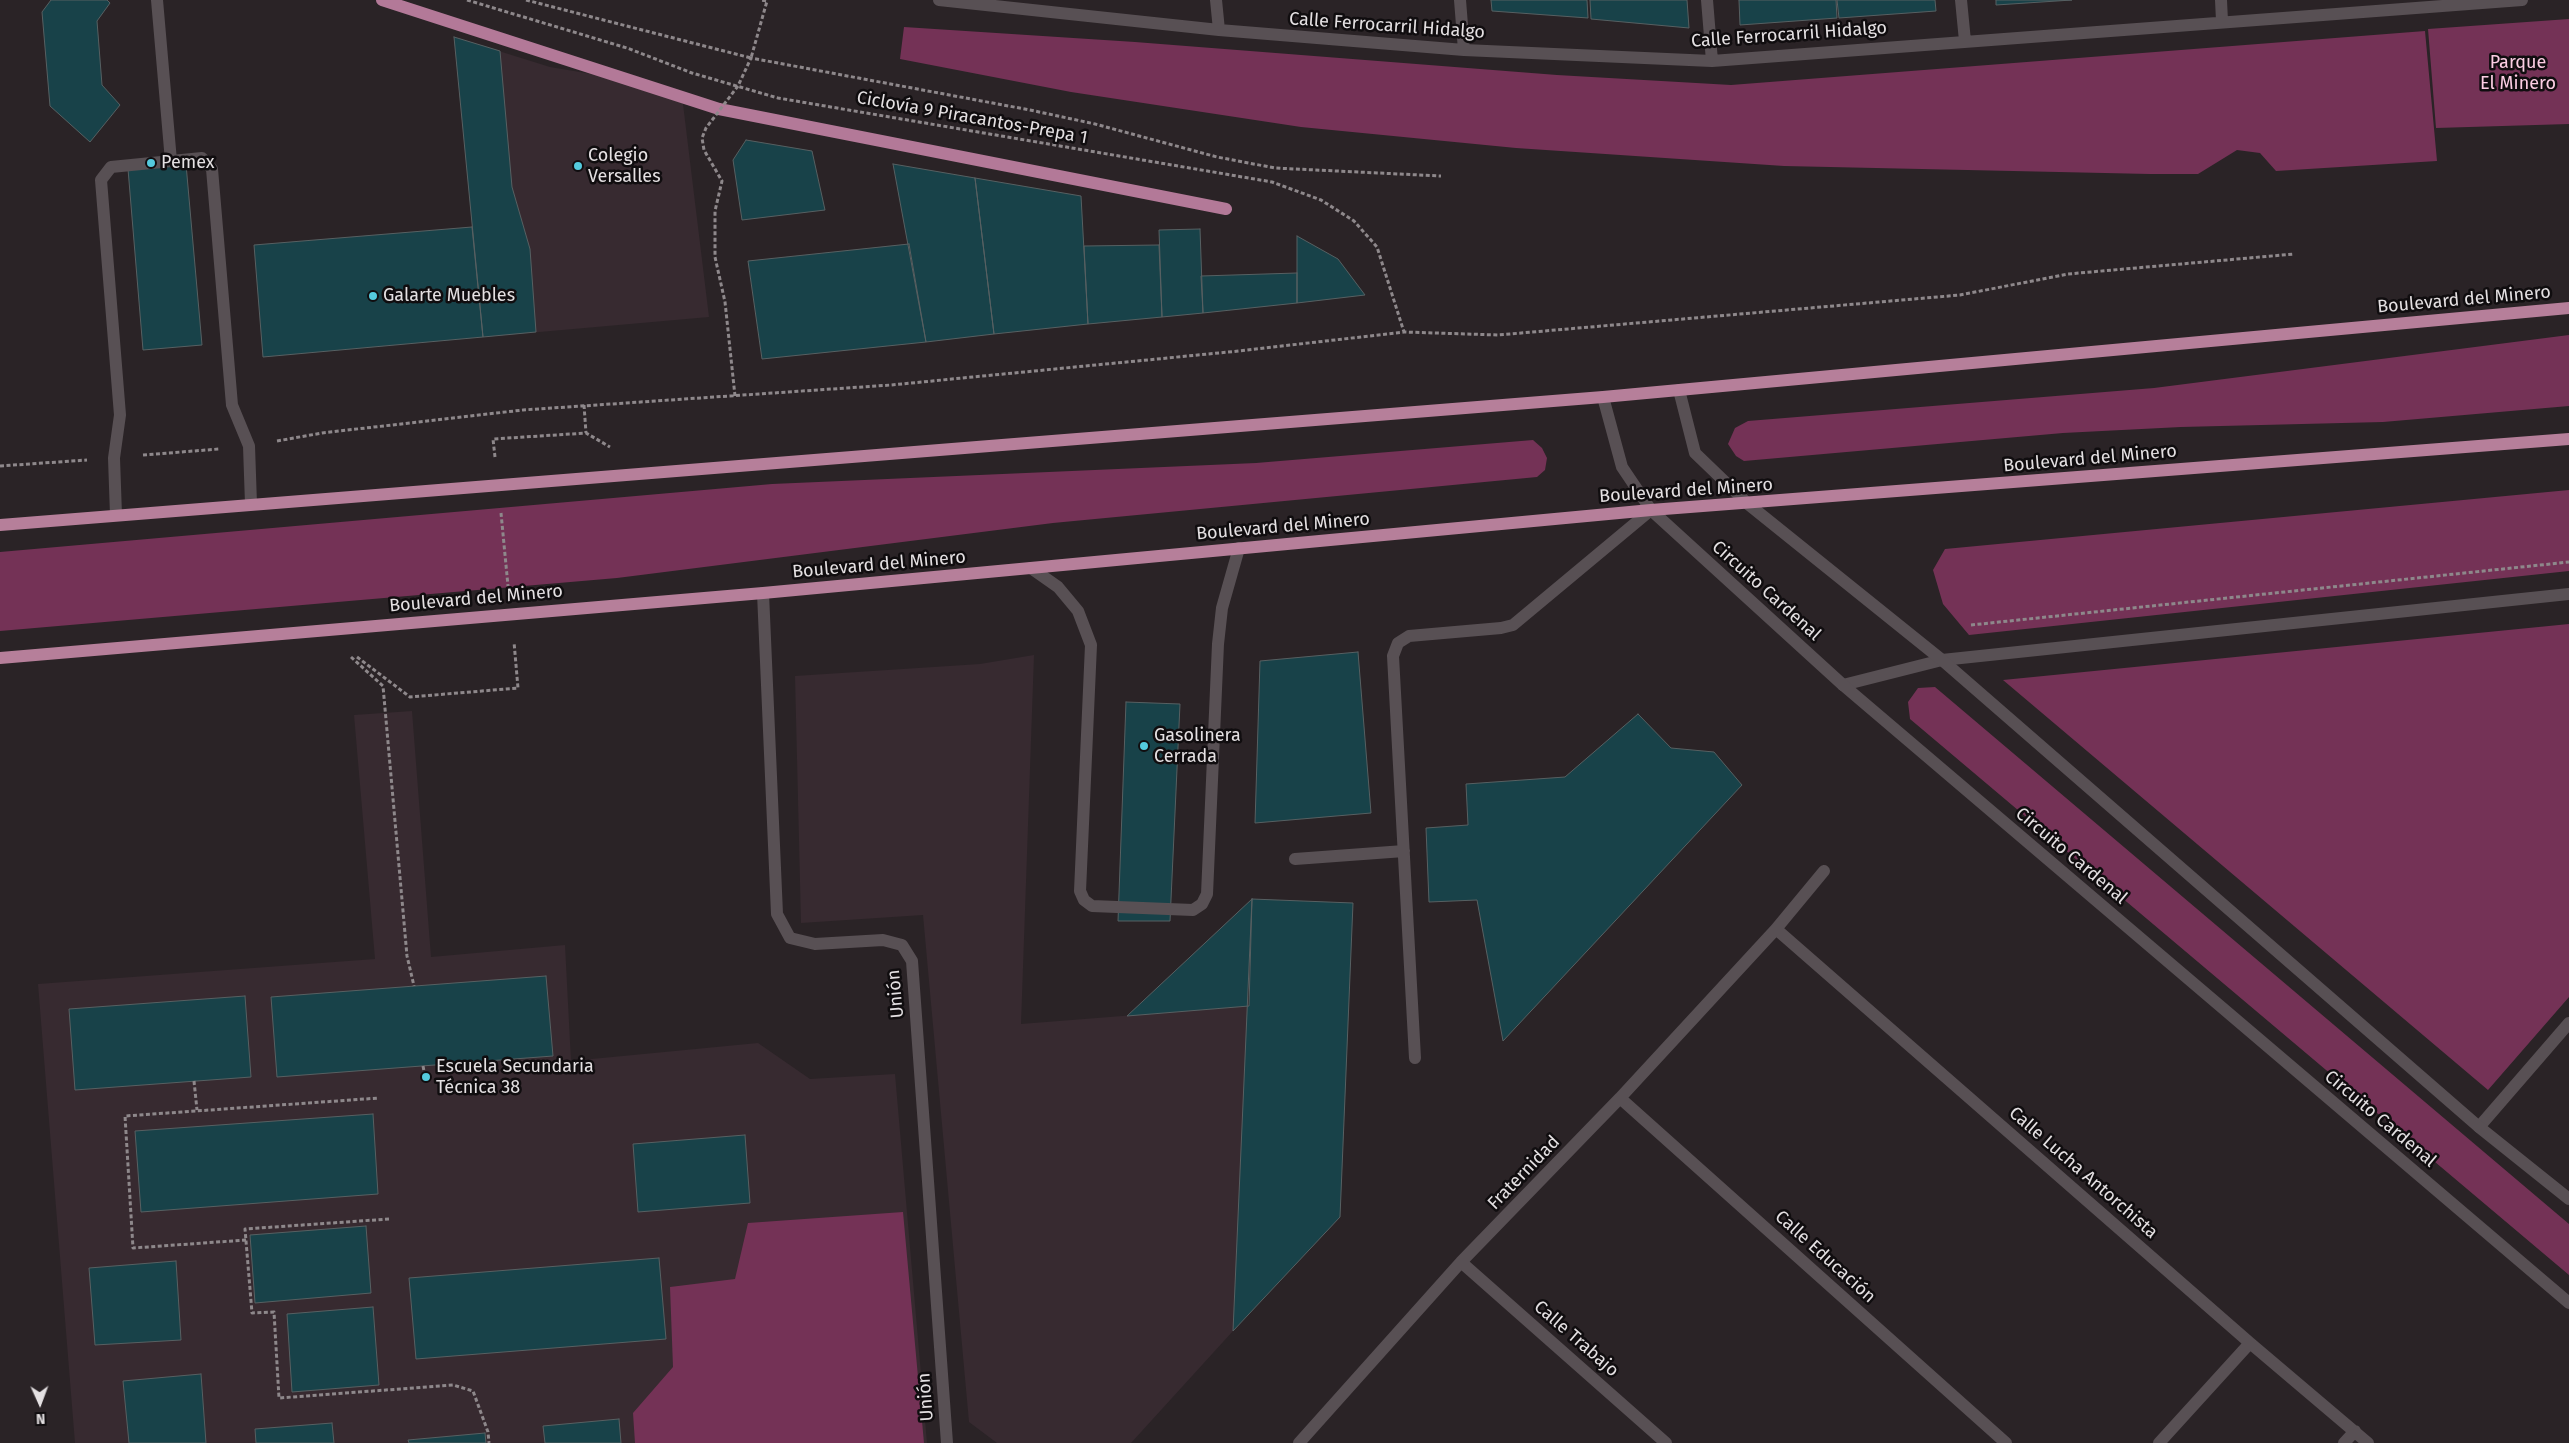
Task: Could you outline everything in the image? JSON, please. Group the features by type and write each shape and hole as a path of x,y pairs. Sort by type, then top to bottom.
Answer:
{"main road":[{"name":"Boulevard del Minero","path":"0,526 252,504 1603,397 2569,308"},
{"name":"Boulevard del Minero","path":"0,658 321,629 763,593 1650,510 1748,504 2569,439"}],"street":[{"path":"157,0 171,161"},
{"name":"Calle Ferrocarril Hidalgo","path":"939,0 1006,4 1219,30 1464,50 1712,61 2457,3 2522,0"},
{"path":"1216,0 1219,30"},
{"path":"1460,0 1464,50"},
{"path":"1707,0 1712,61"},
{"path":"1961,0 1965,41"},
{"path":"2221,0 2222,21"},
{"path":"116,515 114,458 120,415 101,180 111,167 202,158 212,169 232,405 249,446 252,504"},
{"path":"1679,390 1695,453 1748,504 1942,660 2479,1127 2569,1199"},
{"name":"Circuito Cardenal","path":"1603,397 1622,467 1650,510 1843,685 2569,1303"},
{"path":"1415,1058 1393,656 1398,644 1409,636 1501,628 1513,625 1650,510"},
{"path":"1031,568 1058,587 1078,611 1090,644 1080,891 1084,900 1092,906 1193,910 1202,904 1207,894 1218,644 1222,608 1239,548"},
{"name":"Unión","path":"763,593 777,914 790,938 815,944 883,940 902,945 912,961 947,1443"},
{"path":"1843,685 1942,660 2569,594"},
{"path":"1295,859 1404,851"},
{"name":"Fraternidad","path":"1299,1443 1462,1262 1620,1098 1776,928 1824,871"},
{"name":"Calle Lucha Antorchista","path":"1776,928 2250,1343 2368,1443"},
{"path":"2479,1127 2569,1023"},
{"name":"Calle Educación","path":"1620,1098 2006,1443"},
{"name":"Calle Trabajo","path":"1462,1262 1666,1443"},
{"path":"2159,1443 2250,1343"},
{"path":"2344,1443 2355,1431"}],"path":[{"name":"Ciclovía 9 Piracantos-Prepa 1","path":"467,0 627,48 692,73 798,102 1272,182 1321,200 1354,221 1377,247 1404,332"},
{"path":"526,0 751,58 1030,110 1095,124 1217,156 1275,168 1441,176"},
{"path":"735,396 725,302 715,258 715,211 722,181 704,150 702,138 706,128 738,86 751,58 767,2 760,0"},
{"path":"0,466 249,446 322,433 584,405 901,384 1239,351 1404,332 1498,336 1960,295 2068,274 2294,254"},
{"path":"495,458 493,439 586,433 584,405"},
{"path":"500,506 509,592"},
{"path":"1971,625 2569,562"},
{"path":"321,629 410,697 518,688 513,640"},
{"path":"321,629 383,686 407,956 414,986"},
{"path":"423,1066 424,1071"},
{"path":"194,1081 196,1110"},
{"path":"246,1240 133,1248 124,1116 379,1098"},
{"path":"389,1219 245,1229 252,1313 274,1312 280,1398 453,1385 473,1392 488,1432 489,1443"}],"shaded area":[{"name":"Colegio Versalles","path":"454,37 550,67 663,86 683,104 709,317 483,337"},
{"path":"1034,655 1021,1024 1249,1006 1233,1331 1131,1443 997,1443 969,1422 923,915 801,923 795,676 980,664"},
{"name":"Escuela Secundaria Técnica 38","path":"412,711 431,957 565,945 571,1061 758,1043 810,1079 895,1074 927,1443 75,1443 38,984 375,959 354,715"}],"green space":[{"name":"Parque El Minero","path":"2569,19 2569,124 2436,128 2428,29"},
{"path":"904,27 1135,42 1557,75 1731,85 2425,31 2437,161 2276,171 2260,153 2237,150 2198,174 2150,174 1784,166 1516,148 1301,127 1071,92 900,59"},
{"path":"2569,335 2569,406 2383,422 2181,427 2063,433 1744,461 1736,456 1728,444 1735,428 1748,421 2154,388"},
{"path":"1533,440 1542,448 1547,458 1545,470 1537,477 1053,523 617,578 0,631 0,552 772,484 1256,463"},
{"path":"2569,490 2569,571 1969,635 1943,604 1933,570 1945,549"},
{"path":"2569,624 2569,997 2488,1090 2003,680"},
{"path":"1935,687 2569,1224 2569,1275 1910,719 1908,702 1918,688"},
{"path":"903,1212 924,1443 635,1443 633,1413 673,1367 670,1287 735,1279 748,1223"}],"building":[{"path":"51,0 107,0 110,3 97,21 102,85 120,105 90,142 50,106 42,12"},
{"path":"1491,0 1587,0 1588,18 1492,11"},
{"path":"1590,0 1687,0 1689,28 1591,19"},
{"path":"1739,0 1836,0 1837,18 1740,25"},
{"path":"1837,0 1935,0 1936,11 1839,18"},
{"path":"1996,0 2072,0 1996,5"},
{"path":"454,37 500,51 512,187 530,249 536,332 483,337"},
{"path":"746,140 812,151 825,210 742,220 733,160"},
{"path":"186,164 202,345 143,350 128,169"},
{"path":"893,164 975,178 994,334 926,342"},
{"path":"975,178 1081,196 1088,324 994,334"},
{"path":"472,227 483,337 263,357 254,245"},
{"path":"1200,229 1203,313 1162,317 1159,230"},
{"path":"1297,236 1338,259 1365,295 1297,303"},
{"path":"909,244 926,342 762,359 748,261"},
{"path":"1159,245 1162,317 1088,324 1084,246"},
{"path":"1297,273 1297,303 1203,313 1201,276"},
{"path":"1358,652 1371,813 1255,823 1260,661"},
{"path":"1126,702 1180,704 1170,921 1118,921"},
{"path":"1638,714 1671,748 1714,752 1742,785 1503,1041 1477,900 1429,902 1426,828 1468,825 1466,784 1565,777"},
{"path":"1252,899 1353,903 1340,1217 1233,1331"},
{"path":"1252,899 1249,1006 1127,1016"},
{"path":"546,976 553,1056 277,1077 271,997"},
{"path":"245,996 251,1077 75,1090 69,1009"},
{"path":"373,1114 378,1194 141,1212 135,1131"},
{"path":"745,1135 750,1203 638,1212 633,1144"},
{"path":"366,1226 371,1293 255,1303 250,1235"},
{"path":"659,1258 666,1339 416,1359 409,1278"},
{"path":"176,1261 181,1340 95,1345 89,1268"},
{"path":"373,1307 379,1385 292,1392 287,1314"},
{"path":"201,1374 206,1443 129,1443 123,1381"},
{"path":"619,1419 621,1443 545,1443 543,1426"},
{"path":"332,1423 334,1443 256,1443 255,1429"},
{"path":"485,1433 486,1443 409,1443 408,1440"}],"waterway":[{"path":"382,0 719,109 1226,209"}],"place":[{"name":"Pemex","path":"151,163"},
{"name":"Colegio Versalles","path":"578,166"},
{"name":"Galarte Muebles","path":"373,296"},
{"name":"Gasolinera Cerrada","path":"1144,746"},
{"name":"Escuela Secundaria Técnica 38","path":"426,1077"}]}
